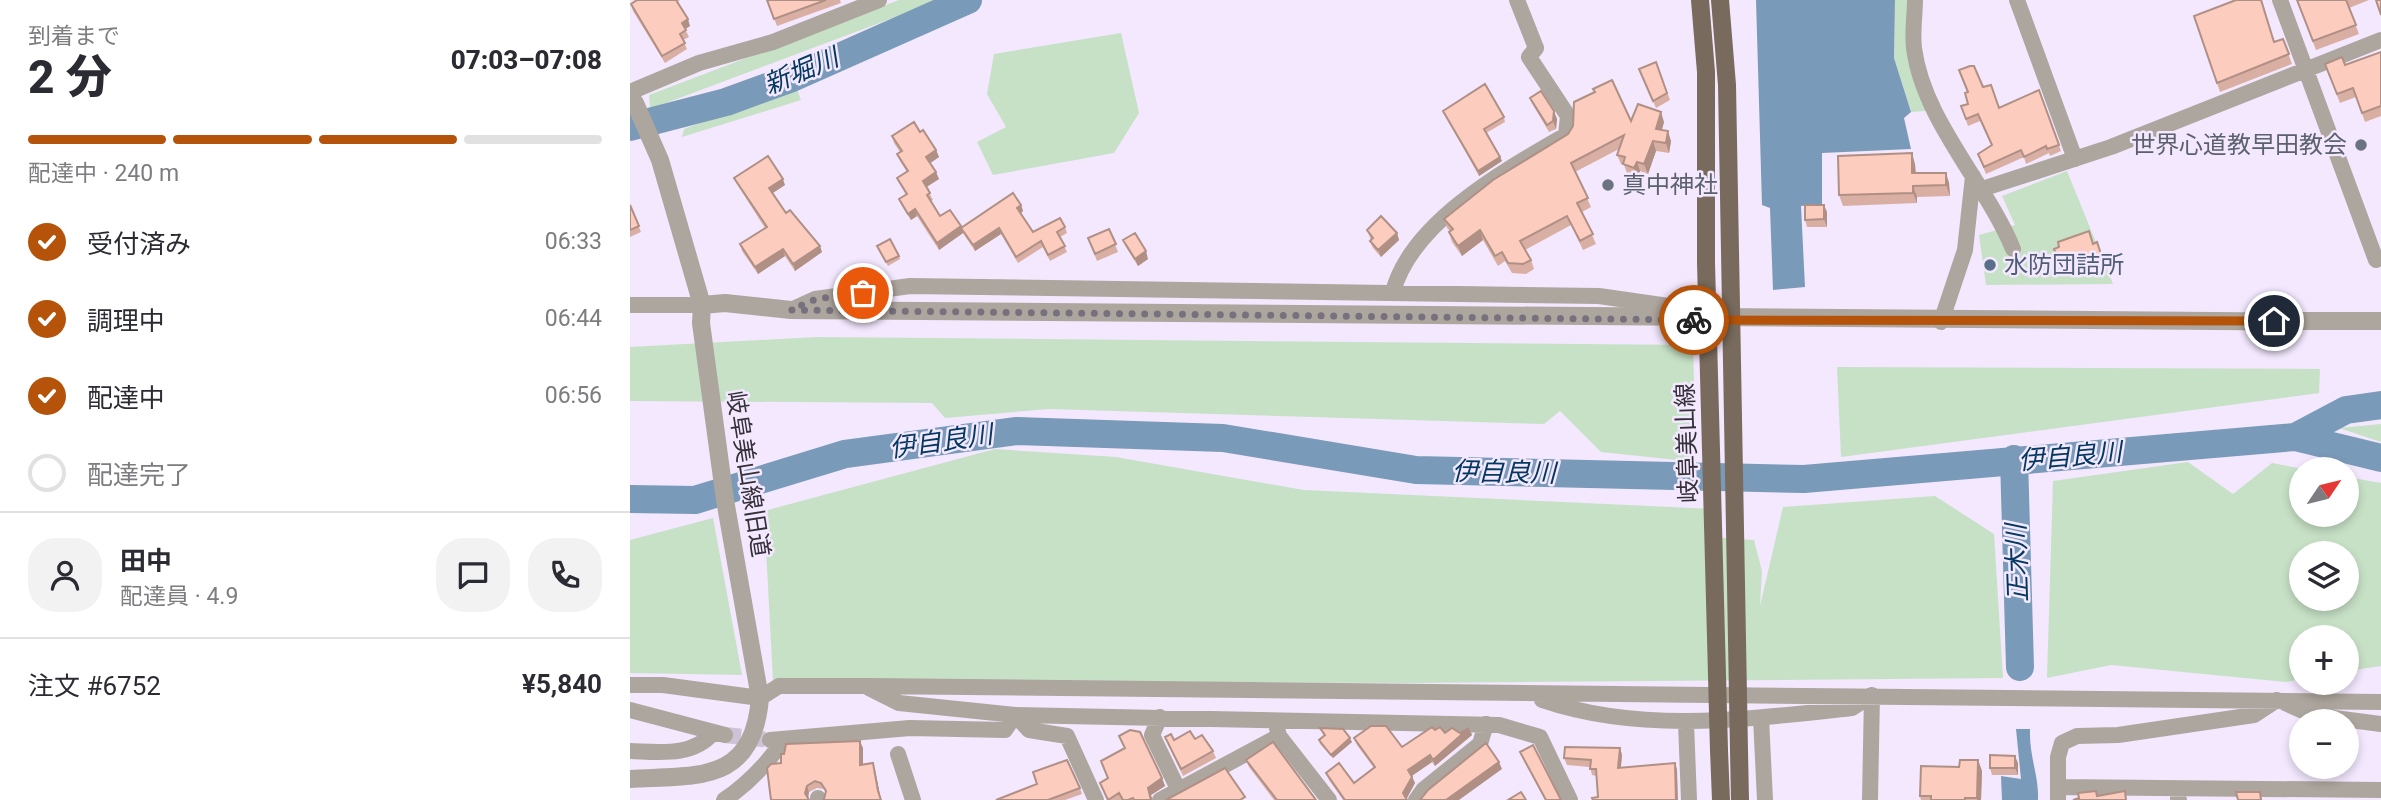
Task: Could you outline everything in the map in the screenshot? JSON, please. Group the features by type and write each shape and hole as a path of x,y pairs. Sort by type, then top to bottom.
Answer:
{"main road":[{"name":"岐阜美山線","path":"1700,0 1706,72 1706,262 1721,800"},
{"name":"岐阜美山線","path":"1720,0 1727,85 1740,800"}],"street":[{"path":"631,95 699,63 773,42 879,0"},
{"path":"1394,292 1398,272 1427,236 1461,204 1496,176 1566,135 1568,116 1529,57 1536,48 1517,0"},
{"path":"1915,0 1914,48 1928,97 1999,216 2013,249"},
{"path":"2017,0 2075,159"},
{"path":"2280,0 2376,260"},
{"path":"1978,183 2075,159 2381,40"},
{"name":"岐阜美山線旧道","path":"630,779 689,777 712,773 730,764 744,749 757,725 760,698 725,500 701,314 660,160 631,95"},
{"path":"1941,322 1965,250 1978,183"},
{"path":"791,310 816,299 910,286 1599,296 1696,310"},
{"path":"630,305 701,314 726,303 791,310 1941,322 2381,321"},
{"path":"630,685 663,685 760,698 779,686 867,686 2381,702"},
{"path":"867,686 899,703 1015,715 1499,725 1540,737 1570,800"},
{"path":"1526,694 1555,705 1630,718 1686,723 1852,708 1872,695"},
{"path":"1870,800 1872,695"},
{"path":"2277,700 2312,715 2381,724"},
{"path":"2277,700 2254,715 2196,721 2118,735 2077,736 2062,743 2058,757 2058,794 2381,790"},
{"path":"630,710 719,734 702,745 673,752 630,751"},
{"path":"724,800 747,794 770,760 776,740 910,728 1005,730 1015,715"},
{"path":"1015,715 1029,730 1067,736 1097,800"},
{"path":"1160,717 1152,736 1179,791"},
{"path":"1761,718 1765,800"},
{"path":"1274,719 1279,736 1329,800"},
{"path":"1686,723 1689,800"},
{"path":"1416,800 1423,790 1480,744 1486,724"},
{"path":"1160,800 1279,736"},
{"path":"898,754 914,800"}],"green space":[{"path":"899,0 941,0 650,109 649,95"},
{"path":"1895,0 1910,0 1926,111 1911,112 1894,58"},
{"path":"1121,33 1139,113 1114,153 993,175 977,142 1006,127 987,94 994,54"},
{"path":"796,87 801,100 682,137 684,129"},
{"path":"2067,171 2113,284 1986,285 1979,235 2015,225 2002,196"},
{"path":"817,337 1693,345 1696,462 1601,452 1560,411 1544,424 1049,409 945,418 932,403 630,401 630,347"},
{"path":"1837,367 2320,369 2319,393 1841,457"},
{"path":"2381,424 2381,442 2339,428"},
{"path":"995,449 1116,457 1304,490 1715,509 1711,537 1754,540 1762,571 1760,606 1783,507 1935,496 1994,534 2003,678 1413,683 773,681 764,511"},
{"path":"2188,462 2233,494 2272,463 2289,466 2289,527 2359,527 2359,479 2381,483 2381,666 2359,669 2359,625 2289,625 2289,681 2111,665 2047,678 2053,481"},
{"path":"713,518 742,675 630,673 630,540"}],"water":[{"path":"1756,0 1895,0 1894,58 1911,112 1904,118 1911,149 1822,153 1822,204 1801,206 1805,287 1773,290 1770,208 1762,205"},
{"path":"2016,729 2030,729 2038,800 2002,800 2001,776 2021,779"}],"building":[{"path":"637,0 676,0 688,19 682,23 686,30 680,34 685,43 662,56 631,4"},
{"path":"767,0 826,0 774,19"},
{"path":"2236,0 2261,0 2274,42 2283,39 2289,54 2217,83 2194,16"},
{"path":"2297,0 2346,0 2356,25 2313,41"},
{"path":"2376,0 2381,0 2381,15"},
{"path":"2381,52 2381,106 2362,113 2353,88 2337,94 2325,64 2342,57 2345,65"},
{"path":"1656,62 1667,93 1653,101 1639,69"},
{"path":"1974,66 1983,87 1991,85 1999,108 2039,90 2059,145 2047,149 2046,146 2024,157 2021,150 1984,167 1978,154 1992,145 1978,114 1966,119 1961,106 1968,104 1965,93 1968,92 1959,70"},
{"path":"1612,80 1631,121 1638,104 1661,112 1656,129 1668,131 1666,143 1653,141 1644,164 1637,162 1634,168 1623,164 1625,157 1617,155 1624,135 1571,163 1588,198 1577,203 1593,234 1580,241 1567,216 1520,241 1531,260 1523,264 1508,263 1502,252 1495,256 1480,230 1458,246 1449,232 1453,229 1444,219 1493,180 1568,134 1573,126 1574,102"},
{"path":"1485,84 1504,117 1484,129 1500,157 1478,171 1443,111"},
{"path":"1541,91 1554,111 1553,121 1547,125 1530,98"},
{"path":"914,122 920,132 923,130 936,150 926,157 936,172 923,181 930,193 927,195 940,216 950,210 961,226 937,243 915,209 908,214 899,199 907,194 897,178 908,171 897,154 902,151 892,136"},
{"path":"1912,153 1912,173 1946,173 1946,185 1913,186 1913,193 1839,195 1838,156"},
{"path":"768,156 783,179 769,188 786,213 790,210 820,246 793,264 783,249 755,267 740,244 767,227 734,178"},
{"path":"1013,193 1021,205 1017,208 1033,232 1060,218 1065,227 1057,232 1065,246 1048,255 1041,241 1016,257 999,228 973,245 961,228"},
{"path":"630,205 639,226 630,230"},
{"path":"1805,205 1824,205 1824,219 1805,220"},
{"path":"1381,216 1397,233 1378,250 1370,241 1373,238 1367,230"},
{"path":"1109,229 1116,244 1095,254 1088,238"},
{"path":"2089,231 2093,244 2097,242 2101,254 2066,266 2064,261 2059,262 2054,249 2059,247 2058,242"},
{"path":"1135,233 1146,251 1135,259 1123,240"},
{"path":"890,239 899,256 886,262 877,246"},
{"path":"1371,726 1386,726 1402,747 1432,727 1435,730 1440,727 1445,733 1452,728 1460,733 1469,728 1433,760 1430,755 1408,770 1412,777 1403,793 1407,800 1345,800 1326,773 1339,763 1354,783 1375,767 1354,738"},
{"path":"1320,728 1343,729 1350,738 1331,755 1319,740 1325,735"},
{"path":"1130,730 1140,732 1162,778 1148,788 1151,800 1123,800 1119,793 1108,800 1100,783 1108,778 1101,761 1125,748 1119,736"},
{"path":"1190,731 1195,739 1202,735 1213,751 1181,769 1165,737 1171,734 1174,740"},
{"path":"860,741 860,765 873,763 881,800 823,800 826,791 821,783 815,781 807,786 805,793 809,800 771,800 767,768 771,764 781,763 781,754 784,754 786,744"},
{"path":"1273,742 1316,800 1277,800 1246,760"},
{"path":"1486,743 1499,762 1446,800 1420,800 1428,790"},
{"path":"1533,745 1561,800 1546,800 1520,752"},
{"path":"1565,747 1620,748 1618,768 1675,763 1676,800 1593,800 1592,798 1598,797 1596,769 1590,769 1591,760 1564,758"},
{"path":"1990,755 2015,756 2015,768 1990,768"},
{"path":"1067,760 1080,788 1048,800 996,800 1037,784 1033,772"},
{"path":"1960,760 1978,760 1977,798 1931,800 1931,796 1920,796 1921,766 1959,767"},
{"path":"1225,768 1245,797 1240,800 1166,800"},
{"path":"2096,791 2097,796 2125,791 2126,800 2073,800 2079,798 2078,793"},
{"path":"1521,792 1526,800 1508,800"},
{"path":"2236,792 2260,792 2261,800 2238,800"}],"waterway":[{"name":"新堀川","path":"630,127 726,102 792,78 968,0"},
{"name":"伊自良川","path":"630,499 695,500 845,454 1017,431 1223,438 1416,470 1804,479 2295,437 2346,410 2381,405"},
{"path":"2295,437 2381,458"},
{"name":"正木川","path":"2014,459 2020,667"}],"tunnel":[{"path":"725,735 770,740"}],"way so far":[{"path":"863,293 816,299 791,310 1694,320"}],"place":[{"name":"世界心道教早田教会","path":"2361,145"},
{"name":"真中神社","path":"1608,185"},
{"name":"水防団詰所","path":"1990,265"}],"route":[{"path":"1694,320 2274,321"}]}
